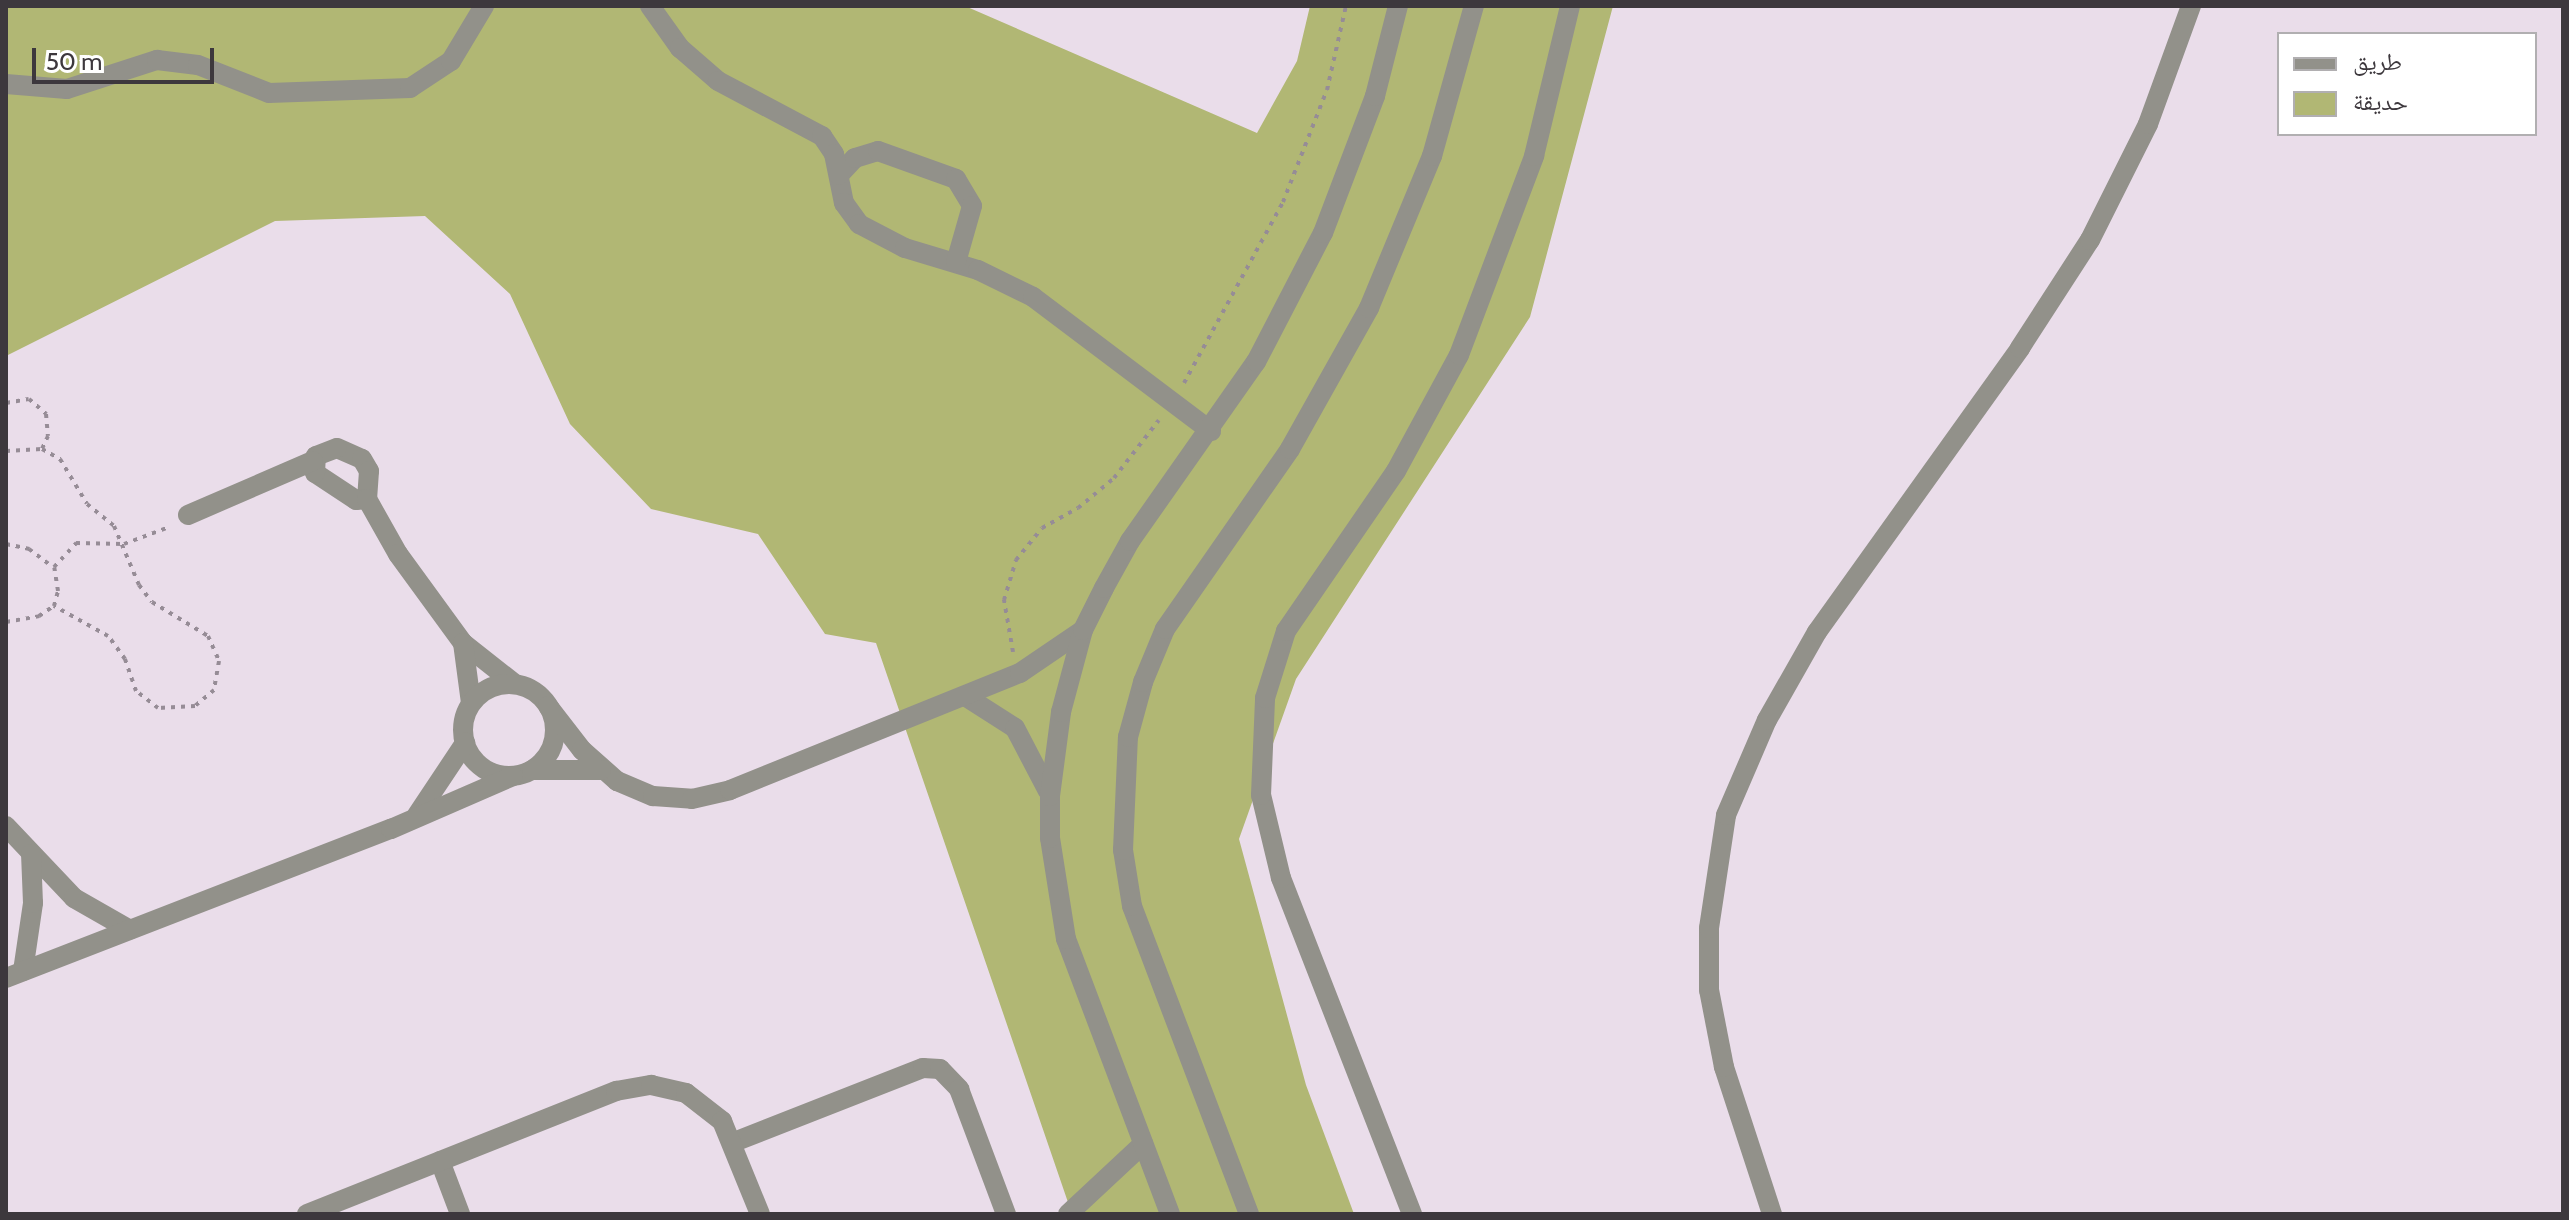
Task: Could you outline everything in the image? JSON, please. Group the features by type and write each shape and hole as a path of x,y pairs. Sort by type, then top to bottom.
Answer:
{"street":[{"path":"6,84 67,89 157,60 198,65 269,93 410,88 451,61 484,6"},
{"path":"650,6 680,48 718,81 822,136 834,154 844,203 859,224 905,248 997,277 1064,315 1211,431"},
{"path":"1170,1214 1066,939 1055,889 1050,796 1061,712 1083,630 1130,541 1211,431 1256,362 1323,233 1375,96 1398,6"},
{"path":"1249,1214 1132,906 1123,850 1128,737 1143,682 1165,629 1290,449 1369,308 1432,156 1474,6"},
{"path":"1412,1214 1277,866 1258,769 1265,698 1286,631 1396,471 1459,355 1534,156 1570,6"},
{"path":"1772,1214 1724,1067 1709,990 1709,928 1726,815 1767,720 1817,632 2020,348 2090,240 2148,124 2191,6"},
{"path":"839,175 855,158 878,151 956,179 972,206 956,262"},
{"path":"188,515 337,448 362,459 369,471 367,499 398,554 463,643 515,684"},
{"path":"313,461 315,473 356,500 367,499"},
{"path":"463,643 471,703 463,723 465,743 475,761 492,773 522,773 567,766 601,770 653,796 712,796 965,696 1045,660 1083,630"},
{"path":"471,703 498,685 515,684 528,688 548,706 601,770"},
{"path":"965,696 1015,728 1050,796"},
{"path":"15,974 522,773 554,741 548,706"},
{"path":"415,818 465,743"},
{"path":"6,826 74,898 130,930"},
{"path":"15,974 33,903 31,854"},
{"path":"734,1142 923,1068 940,1069 959,1089 1006,1214"},
{"path":"307,1214 616,1091 651,1085 699,1100 722,1121 734,1142 760,1214"},
{"path":"1068,1214 1143,1144"},
{"path":"440,1161 460,1214"}],"path":[{"path":"6,403 29,399 46,414 48,436 42,449"},
{"path":"6,451 42,449 60,459 87,504 114,526 139,585 152,602 200,628 215,648 219,677 205,699 177,710 144,700 108,636 54,606"},
{"path":"54,567 76,543 124,544 144,540 188,515"},
{"path":"6,544 29,549 54,567 58,591 54,606 39,616 6,622"}],"green space":[{"path":"6,6 965,6 1257,133 1297,61 1310,6 1613,6 1530,317 1296,679 1239,839 1306,1085 1354,1214 1072,1214 876,643 825,634 758,534 651,509 570,424 510,294 425,216 275,221 6,356"}]}
